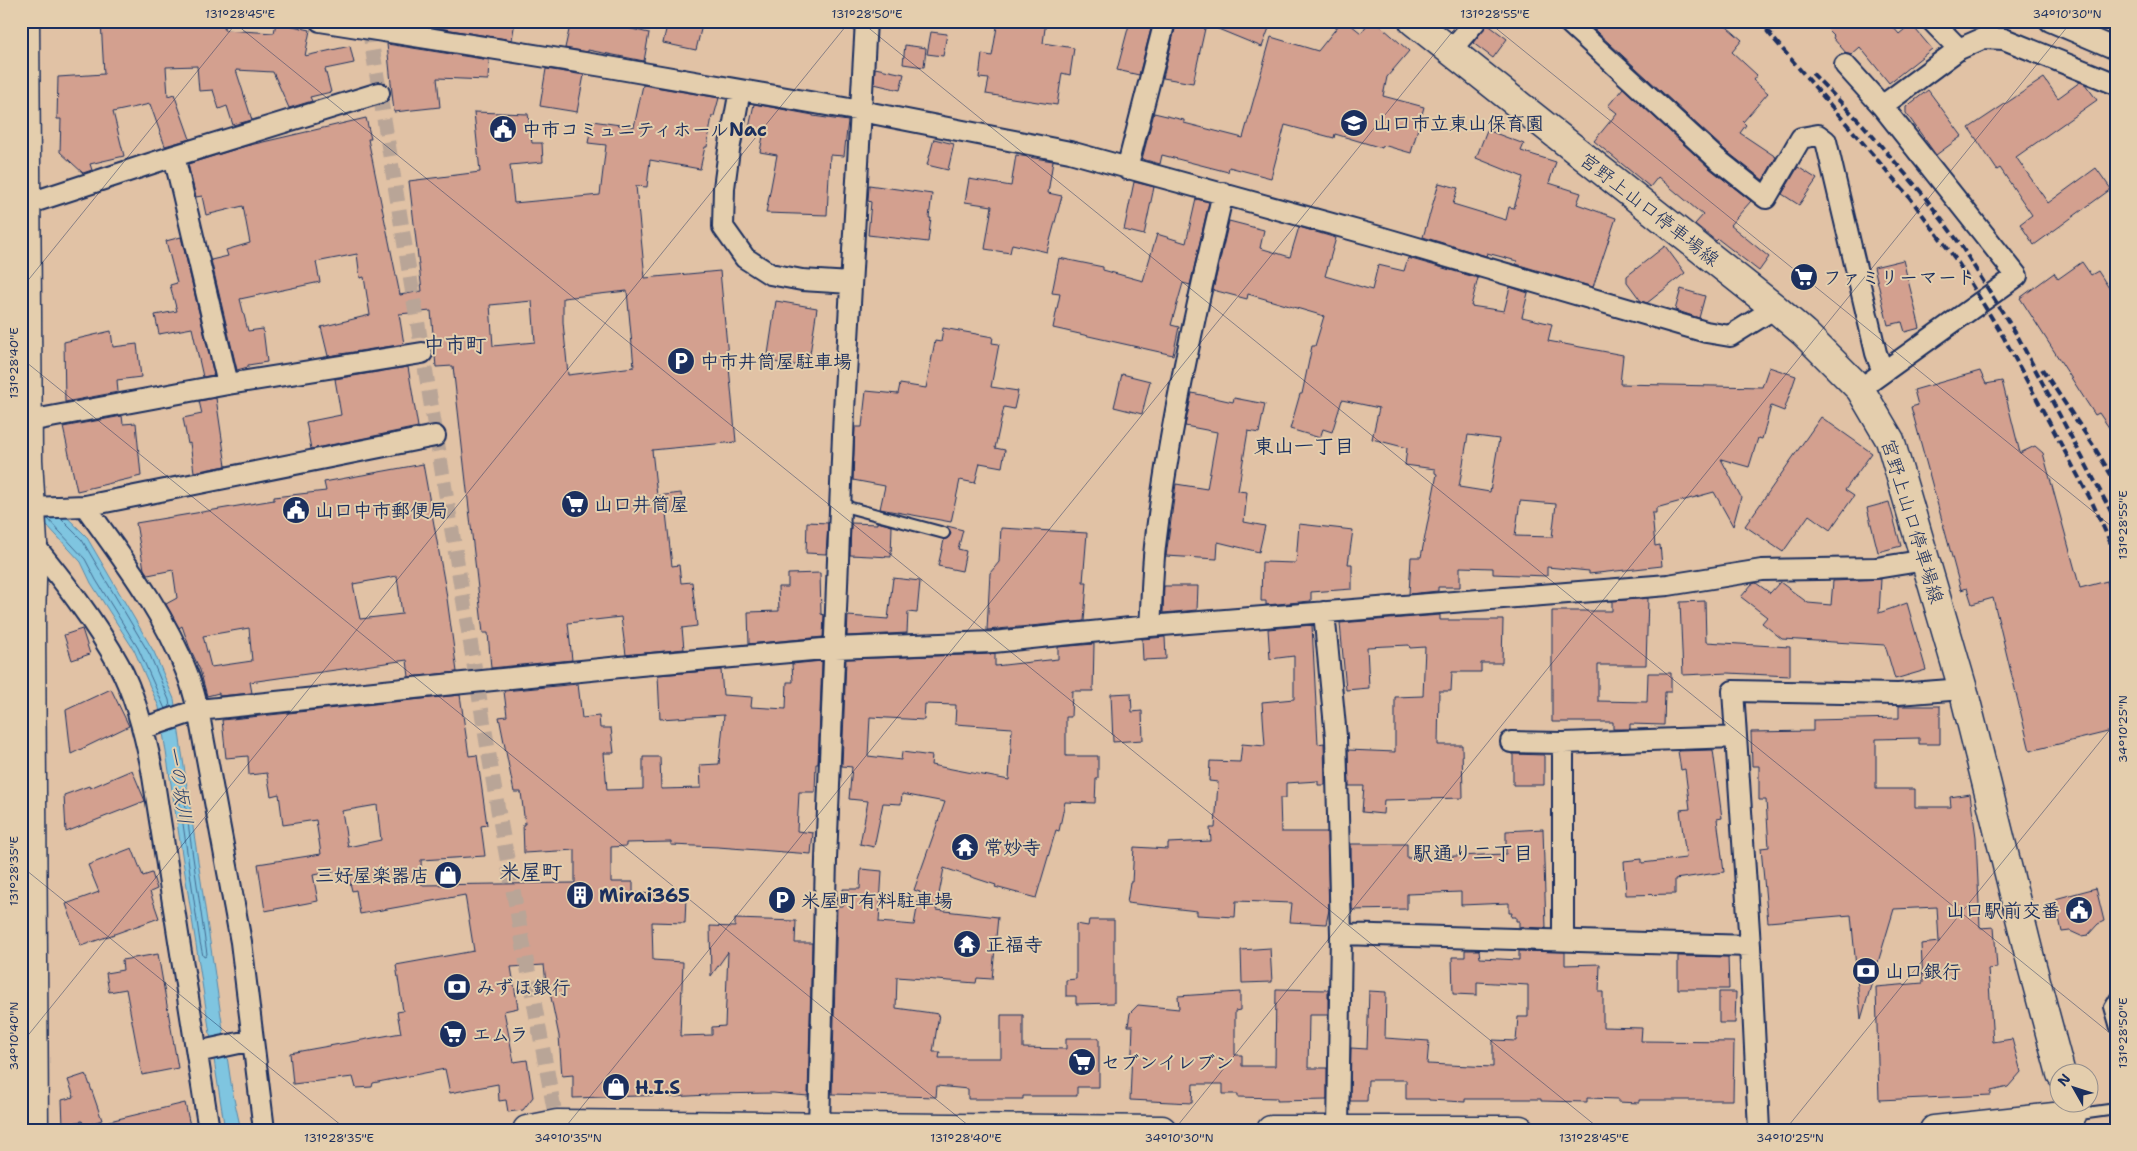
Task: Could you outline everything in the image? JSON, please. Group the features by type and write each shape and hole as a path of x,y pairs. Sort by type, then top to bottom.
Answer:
{"main road":[{"path":"25,21 24,205 29,421 28,526 31,620 34,1130"},
{"name":"宮野上山口停車場線","path":"1413,21 1775,308 1804,333 1860,389 1890,440 1964,689 2032,966 2058,1064"},
{"path":"1934,1130 2073,1116"},
{"path":"527,1130 556,1124 1162,1130"},
{"path":"1271,1130 1520,1130"}],"street":[{"path":"320,21 368,25 861,111 1070,152 1224,194 1706,332 1730,336 1775,308"},
{"path":"819,1126 826,860 840,505 866,21"},
{"path":"1128,169 1165,21"},
{"path":"1450,51 1476,21"},
{"path":"1567,21 1717,159 1766,198 1801,138 1818,135 1826,141 1882,372"},
{"path":"1932,21 1958,49"},
{"path":"2050,21 2116,49"},
{"path":"1882,106 1958,49 1984,38 2004,39 2116,84"},
{"path":"1845,65 1882,106 2017,276 1860,389"},
{"path":"740,90 729,150 723,227 744,258 770,274 802,280 851,284"},
{"path":"24,205 174,156 379,93"},
{"path":"174,156 228,384"},
{"path":"1150,626 1155,547 1176,416 1201,291 1224,194"},
{"path":"29,421 228,384 422,353"},
{"path":"209,1130 202,1051 144,728 120,666 28,526 63,506 85,506 435,436"},
{"path":"85,506 134,576 169,634 187,673 241,942 244,1042 264,1130"},
{"path":"144,728 194,712 640,665 835,648 994,642 1150,626 1668,585 1762,570 1876,568 1926,560"},
{"path":"1324,612 1336,737 1341,934 1338,1129"},
{"path":"1759,1130 1750,946 1733,691 1898,694 1964,689"},
{"path":"1511,742 1563,743 1735,736"},
{"path":"1563,743 1563,940"},
{"path":"1341,934 1750,946"},
{"path":"202,1051 244,1042"}],"lane":[{"path":"840,505 944,533"},
{"path":"2116,997 2110,1007 2116,1028"},
{"path":"2073,1116 2116,1109"}],"water":[{"name":"一の坂川","path":"21,472 86,536 154,652 174,699 232,1090 241,1130 225,1130 159,707 134,650 91,583 81,562 21,497"}],"building":[{"path":"101,21 225,21 224,30 274,33 276,23 310,30 305,56 350,46 354,63 325,69 331,92 310,97 312,101 289,108 273,72 236,70 252,120 233,125 227,106 219,109 213,90 199,91 197,66 166,67 168,96 174,94 190,139 165,146 150,104 113,112 124,156 90,164 92,170 83,173 60,152 61,119 57,119 58,77 104,74"},
{"path":"397,21 515,21 512,40"},
{"path":"571,21 598,24 598,21 615,21 614,25 649,33 644,61 588,50 588,52 565,48"},
{"path":"668,21 703,21 696,50 663,43"},
{"path":"998,21 1046,21 1043,43 1074,48 1070,75 1062,73 1057,105 986,94 989,79 979,78 982,54 992,56"},
{"path":"1130,21 1153,21 1139,75 1117,70"},
{"path":"1177,21 1252,21 1269,28 1262,47 1206,24 1193,83 1163,78"},
{"path":"1342,21 1346,21 1361,33 1370,21 1375,21 1409,51 1387,77 1383,96 1424,107 1411,153 1383,145 1382,148 1335,134 1334,138 1285,125 1271,178 1229,167 1228,172 1162,155 1160,164 1142,159 1154,113 1184,120 1184,123 1243,138 1271,37 1318,51"},
{"path":"1585,21 1720,21 1742,40 1732,52 1757,75 1753,80 1768,93 1743,122 1746,125 1740,133 1776,157 1763,180 1725,150"},
{"path":"1819,21 1888,21 1899,34 1911,24 1932,49 1889,83 1860,47 1851,55 1847,54 1833,38 1834,36"},
{"path":"1487,24 1507,39 1493,58 1473,43"},
{"path":"931,32 947,34 943,56 927,54"},
{"path":"387,44 489,60 488,80 437,78 440,107 394,112"},
{"path":"905,45 926,48 924,67 903,64"},
{"path":"875,68 904,74 900,90 874,84"},
{"path":"546,69 584,75 577,112 540,106"},
{"path":"2044,78 2058,98 2080,82 2085,84 2097,100 2016,157 2048,203 2096,168 2111,189 2034,245 2020,224 2032,215 2000,168 1997,170 1969,128"},
{"path":"643,85 719,98 714,116 712,116 707,147 705,147 700,169 650,160 647,187 636,186 645,278 720,271 736,442 652,450 657,496 681,493 683,512 666,513 672,566 679,565 681,583 692,582 697,626 682,628 684,649 626,655 621,617 568,623 572,660 491,668 488,633 483,633 453,366 436,367 431,311 399,314 404,344 328,356 321,327 370,315 364,277 360,278 357,254 316,262 320,282 240,299 248,331 263,329 267,362 248,365 248,367 237,370 211,260 228,256 226,250 250,243 243,206 206,215 202,196 196,197 188,164 246,146 366,118 371,139 368,139 400,295 422,291 409,181 480,172 474,112 528,114 532,143 542,143 543,162 510,165 514,203 600,195 606,145 588,143 592,121 634,127","holes":["627,291 634,367 568,375 563,322 563,298","532,301 535,342 493,346 490,305"]},
{"path":"1623,88 1709,168 1751,201 1730,225 1769,257 1759,271 1718,239 1716,241 1695,224 1703,215 1658,177 1650,187 1594,141 1617,113 1608,106"},
{"path":"1928,90 1962,136 1936,155 1906,113 1906,107"},
{"path":"754,104 848,121 844,156 830,155 827,215 766,213 777,155 760,152 763,136 748,133"},
{"path":"1487,130 1524,144 1521,151 1556,162 1549,183 1581,193 1577,204 1616,218 1593,287 1516,264 1517,261 1487,253 1486,256 1423,237 1439,183 1458,188 1453,204 1506,220 1509,207 1514,208 1523,177 1476,158"},
{"path":"934,139 954,144 948,170 927,165"},
{"path":"1016,155 1053,161 1048,193 1062,196 1047,252 1012,244 1010,253 985,249 992,206 965,202 969,179 1011,186"},
{"path":"1798,167 1817,179 1799,205 1782,194"},
{"path":"1134,182 1154,187 1144,235 1124,230"},
{"path":"869,185 932,194 928,242 868,235 871,202 868,201"},
{"path":"1196,199 1209,202 1190,285 1183,283 1171,325 1179,327 1173,355 1053,328 1060,294 1052,293 1059,258 1103,267 1103,270 1143,281 1157,234 1186,243"},
{"path":"1229,221 1264,230 1260,248 1290,257 1299,227 1336,238 1325,276 1372,290 1378,265 1404,271 1408,258 1478,278 1471,306 1504,311 1510,287 1528,293 1522,317 1552,324 1548,341 1623,355 1620,384 1762,387 1769,367 1796,376 1784,411 1771,406 1762,439 1758,438 1749,467 1721,459 1741,497 1733,526 1714,492 1656,508 1656,513 1652,513 1655,546 1660,545 1662,566 1589,574 1589,571 1547,567 1547,576 1493,574 1493,568 1460,567 1460,587 1438,587 1438,591 1409,594 1411,557 1421,557 1437,474 1435,469 1405,465 1407,448 1372,439 1379,408 1342,400 1332,432 1323,429 1320,438 1290,429 1300,394 1302,394 1312,346 1315,346 1324,316 1248,294 1247,299 1213,290","holes":["1468,435 1499,439 1490,492 1459,487","1520,501 1556,504 1552,537 1515,536"]},
{"path":"181,237 214,375 203,377 192,328 159,334 155,315 177,311 170,285 177,283 166,241"},
{"path":"1665,246 1685,273 1647,303 1641,301 1627,282 1627,276"},
{"path":"1903,260 1920,328 1905,332 1902,322 1888,325 1874,267"},
{"path":"2082,262 2091,275 2098,271 2116,299 2116,438 2099,413 2095,415 2020,298 2054,273 2058,279"},
{"path":"1681,289 1705,296 1699,318 1675,310"},
{"path":"776,301 817,308 808,367 767,361"},
{"path":"943,328 993,337 992,343 999,344 991,387 1018,391 1014,409 1004,407 995,448 1005,450 1002,467 980,463 975,483 960,480 951,522 880,509 885,486 853,480 855,427 862,427 866,391 898,394 900,384 926,388 935,341 941,342"},
{"path":"111,331 113,347 137,344 141,377 117,380 118,392 65,402 64,342"},
{"path":"408,367 418,427 311,449 306,422 341,415 335,379"},
{"path":"1980,371 1986,384 2002,381 2020,453 2035,446 2043,453 2080,588 2107,581 2116,617 2116,730 2030,751 1993,598 1972,604 1967,588 1961,590 1911,407 1918,405 1914,390"},
{"path":"1122,374 1150,381 1142,414 1114,407"},
{"path":"1192,393 1233,402 1234,398 1265,404 1259,433 1248,431 1238,491 1247,492 1244,522 1265,526 1259,552 1218,542 1217,559 1166,556 1176,484 1207,489 1217,432 1185,426"},
{"path":"216,398 226,466 194,472 190,443 188,444 183,418 202,414 199,401"},
{"path":"122,416 123,424 136,423 141,476 77,491 63,427"},
{"path":"1821,417 1872,453 1845,490 1854,496 1830,530 1809,515 1783,552 1745,526"},
{"path":"423,464 446,591 457,672 409,677 407,660 250,682 252,693 219,696 219,693 207,696 200,670 182,626 179,628 166,604 177,598 173,570 148,575 144,569 136,523 274,500 274,497 326,491 324,482","holes":["397,576 402,614 360,619 353,584","249,628 252,661 211,667 203,636"]},
{"path":"1889,502 1901,546 1878,552 1867,508"},
{"path":"807,522 828,523 826,554 806,553"},
{"path":"877,522 892,526 891,557 850,555 851,523 877,524"},
{"path":"1299,524 1353,530 1348,564 1352,564 1352,589 1311,592 1311,601 1266,605 1266,601 1261,601 1262,562 1296,563"},
{"path":"947,526 963,530 958,549 966,551 962,571 938,566 944,540 951,534"},
{"path":"1001,528 1087,533 1083,582 1087,582 1084,621 987,630 990,573 999,562"},
{"path":"820,573 821,614 824,615 823,637 749,644 748,612 779,611 778,587 788,587 788,574"},
{"path":"893,578 920,581 917,613 908,612 907,633 847,636 848,616 888,619"},
{"path":"1881,579 1879,613 1907,603 1926,670 1895,679 1885,645 1782,639 1762,623 1767,617 1741,597 1752,584 1756,583 1770,593 1780,582 1808,603 1831,605 1833,581"},
{"path":"1164,586 1198,586 1197,610 1163,613"},
{"path":"1648,598 1646,665 1598,665 1598,701 1647,702 1648,673 1671,673 1671,692 1665,692 1664,725 1630,724 1630,729 1613,729 1613,722 1552,722 1552,611 1612,611 1612,601"},
{"path":"1705,601 1706,642 1790,647 1790,676 1728,673 1683,675 1680,602"},
{"path":"1440,615 1440,620 1503,620 1502,663 1481,663 1481,672 1452,672 1451,691 1439,691 1438,745 1462,745 1463,798 1384,800 1383,814 1362,812 1364,786 1349,786 1348,750 1395,752 1395,697 1423,696 1425,647 1410,648 1409,645 1367,647 1369,688 1346,690 1340,623"},
{"path":"1312,625 1318,744 1324,743 1325,785 1318,785 1318,781 1286,783 1286,798 1280,798 1281,832 1327,832 1329,910 1326,924 1290,922 1292,903 1236,901 1235,917 1197,915 1197,911 1127,903 1130,882 1132,882 1134,847 1168,849 1168,843 1211,841 1210,828 1215,828 1218,782 1209,781 1210,761 1240,762 1242,744 1265,746 1262,702 1294,699 1294,656 1270,659 1268,629"},
{"path":"82,629 90,654 72,660 64,635"},
{"path":"1165,637 1166,659 1143,660 1142,639"},
{"path":"1094,644 1093,691 1072,691 1071,717 1066,717 1066,756 1098,756 1095,803 1065,802 1059,831 1056,830 1036,898 995,887 996,885 944,868 936,910 998,917 992,979 977,978 976,983 897,977 896,1008 939,1014 933,1052 940,1052 939,1058 1001,1058 1001,1015 1023,1015 1023,1048 1066,1049 1066,1038 1099,1038 1099,1087 1077,1087 1077,1096 1023,1096 1023,1099 968,1099 968,1089 937,1086 936,1097 832,1094 837,906 843,906 843,889 860,889 861,869 882,871 879,922 914,925 920,892 914,890 945,802 902,794 901,804 883,803 874,847 860,844 868,801 849,799 852,767 842,766 846,659 995,654 995,666 1058,659 1058,647","holes":["925,704 956,705 955,724 1012,728 1009,780 931,765 932,756 902,752 901,760 868,756 870,717 924,720"]},
{"path":"822,661 818,764 816,764 815,792 799,792 797,831 813,833 811,854 671,845 671,842 626,843 626,846 611,847 611,882 633,882 633,893 686,895 685,923 652,922 653,960 683,962 680,1036 712,1035 712,1027 725,1026 728,952 711,976 710,926 735,927 735,919 796,921 795,943 812,943 808,1096 773,1093 573,1098 573,1075 562,1076 559,1036 548,983 546,983 544,965 511,967 518,1008 504,1011 514,1062 527,1060 533,1097 523,1110 508,1112 506,1100 499,1101 498,1084 450,1093 445,1069 373,1083 372,1087 356,1088 353,1077 293,1084 290,1053 401,1033 397,1012 403,1011 396,965 474,951 465,895 360,914 356,890 352,891 347,870 313,875 318,901 265,911 258,864 321,854 316,820 283,825 279,794 271,796 267,773 249,775 248,756 226,758 222,720 460,695 469,756 477,755 487,825 481,826 485,856 421,860 422,885 575,883 575,850 524,853 523,824 525,824 521,792 514,792 499,717 507,716 504,691 578,684 582,718 599,716 600,728 611,728 614,753 604,753 607,790 643,789 643,757 660,757 661,789 701,788 700,765 719,764 724,715 660,719 658,675 721,670 723,695 752,697 751,707 786,709 787,682 793,682 792,664","holes":["377,805 381,840 348,847 342,811"]},
{"path":"111,689 129,726 71,754 66,710"},
{"path":"1131,693 1132,712 1142,711 1143,740 1113,742 1111,694"},
{"path":"1899,706 1940,706 1940,744 1919,744 1919,738 1876,739 1876,789 1915,789 1915,807 1951,807 1950,797 1970,794 1976,837 1980,928 1994,927 1997,968 1988,969 1993,1042 2012,1039 2021,1072 2008,1087 1991,1091 1991,1095 1879,1100 1876,987 1923,983 1921,944 1939,942 1937,907 1894,909 1861,1019 1851,915 1768,922 1761,848 1769,847 1766,800 1759,800 1759,766 1752,766 1751,732 1813,731 1813,720 1899,718"},
{"path":"1713,750 1722,818 1717,819 1724,872 1675,879 1675,894 1626,895 1624,861 1642,859 1642,863 1686,858 1680,810 1690,809 1685,769 1681,770 1678,751"},
{"path":"1513,754 1544,755 1544,785 1513,785"},
{"path":"132,770 145,801 66,832 64,795 89,786 90,788"},
{"path":"1543,829 1546,928 1519,927 1519,921 1516,921 1516,917 1511,917 1512,913 1509,913 1509,903 1461,905 1461,892 1407,894 1407,909 1352,910 1351,844 1407,844 1407,858 1506,854 1506,831"},
{"path":"132,848 143,876 152,873 157,889 150,892 159,918 81,946 66,904 99,892 88,865"},
{"name":"山口駅前交番","path":"2096,888 2104,921 2098,924 2088,935 2081,936 2070,931 2062,932 2055,899"},
{"path":"1089,920 1114,920 1114,1003 1076,1004 1076,996 1066,996 1066,980 1076,979 1076,924 1088,926"},
{"path":"1270,948 1272,982 1242,983 1241,950"},
{"path":"1465,950 1479,950 1480,958 1519,960 1519,951 1565,952 1565,965 1600,964 1599,992 1603,992 1603,1027 1642,1028 1641,1041 1734,1042 1733,1100 1639,1100 1639,1103 1618,1102 1618,1099 1587,1098 1587,1102 1541,1101 1541,1099 1465,1099 1465,1102 1406,1099 1406,1080 1368,1080 1367,1101 1350,1101 1351,1048 1367,1049 1369,991 1386,992 1385,1038 1429,1041 1427,1064 1493,1067 1493,1040 1516,1041 1518,1017 1528,1017 1528,985 1477,982 1477,995 1453,994 1452,957 1465,957"},
{"path":"158,954 178,1068 142,1075 126,989 109,992 106,973 123,970 122,960"},
{"path":"1678,956 1728,957 1729,989 1678,989"},
{"path":"1276,989 1328,990 1328,1015 1309,1015 1308,1068 1327,1068 1327,1100 1277,1101 1277,1098 1238,1097 1238,1094 1223,1094 1223,1084 1193,1084 1192,1103 1130,1100 1133,1026 1128,1026 1130,1013 1138,1005 1179,1009 1178,996 1240,992 1240,1010 1235,1011 1235,1055 1242,1055 1242,1066 1275,1066"},
{"path":"1719,992 1736,992 1735,1023 1719,1023"},
{"path":"86,1074 102,1120 84,1126 82,1121 63,1125 62,1100 74,1097 68,1080"},
{"path":"185,1103 191,1130 102,1130 101,1123"}],"tunnel":[{"path":"369,28 498,810 558,1130"}],"railway":[{"path":"1758,21 1772,35"},
{"path":"1767,31 1910,198 1957,261 2004,338 2092,502 2116,555"},
{"path":"1812,73 1863,125 1921,192 1960,244 2018,337 2116,521"},
{"path":"2042,369 2116,483"}],"place":[{"name":"山口市立東山保育園","path":"1354,123"},
{"name":"中市コミュニティホールNac","path":"503,129"},
{"name":"ファミリーマート","path":"1804,277"},
{"name":"中市井筒屋駐車場","path":"681,361"},
{"name":"山口井筒屋","path":"575,504"},
{"name":"山口中市郵便局","path":"296,510"},
{"name":"常妙寺","path":"965,847"},
{"name":"三好屋楽器店","path":"448,875"},
{"name":"Mirai365","path":"580,895"},
{"name":"米屋町有料駐車場","path":"782,900"},
{"name":"山口駅前交番","path":"2079,910"},
{"name":"正福寺","path":"967,944"},
{"name":"山口銀行","path":"1866,971"},
{"name":"みずほ銀行","path":"457,987"},
{"name":"エムラ","path":"453,1034"},
{"name":"セブンイレブン","path":"1082,1062"},
{"name":"H.I.S","path":"616,1087"}],"district":[{"name":"中市町","path":"455,345"},
{"name":"東山一丁目","path":"1304,446"},
{"name":"駅通り二丁目","path":"1473,853"},
{"name":"米屋町","path":"531,872"}]}
